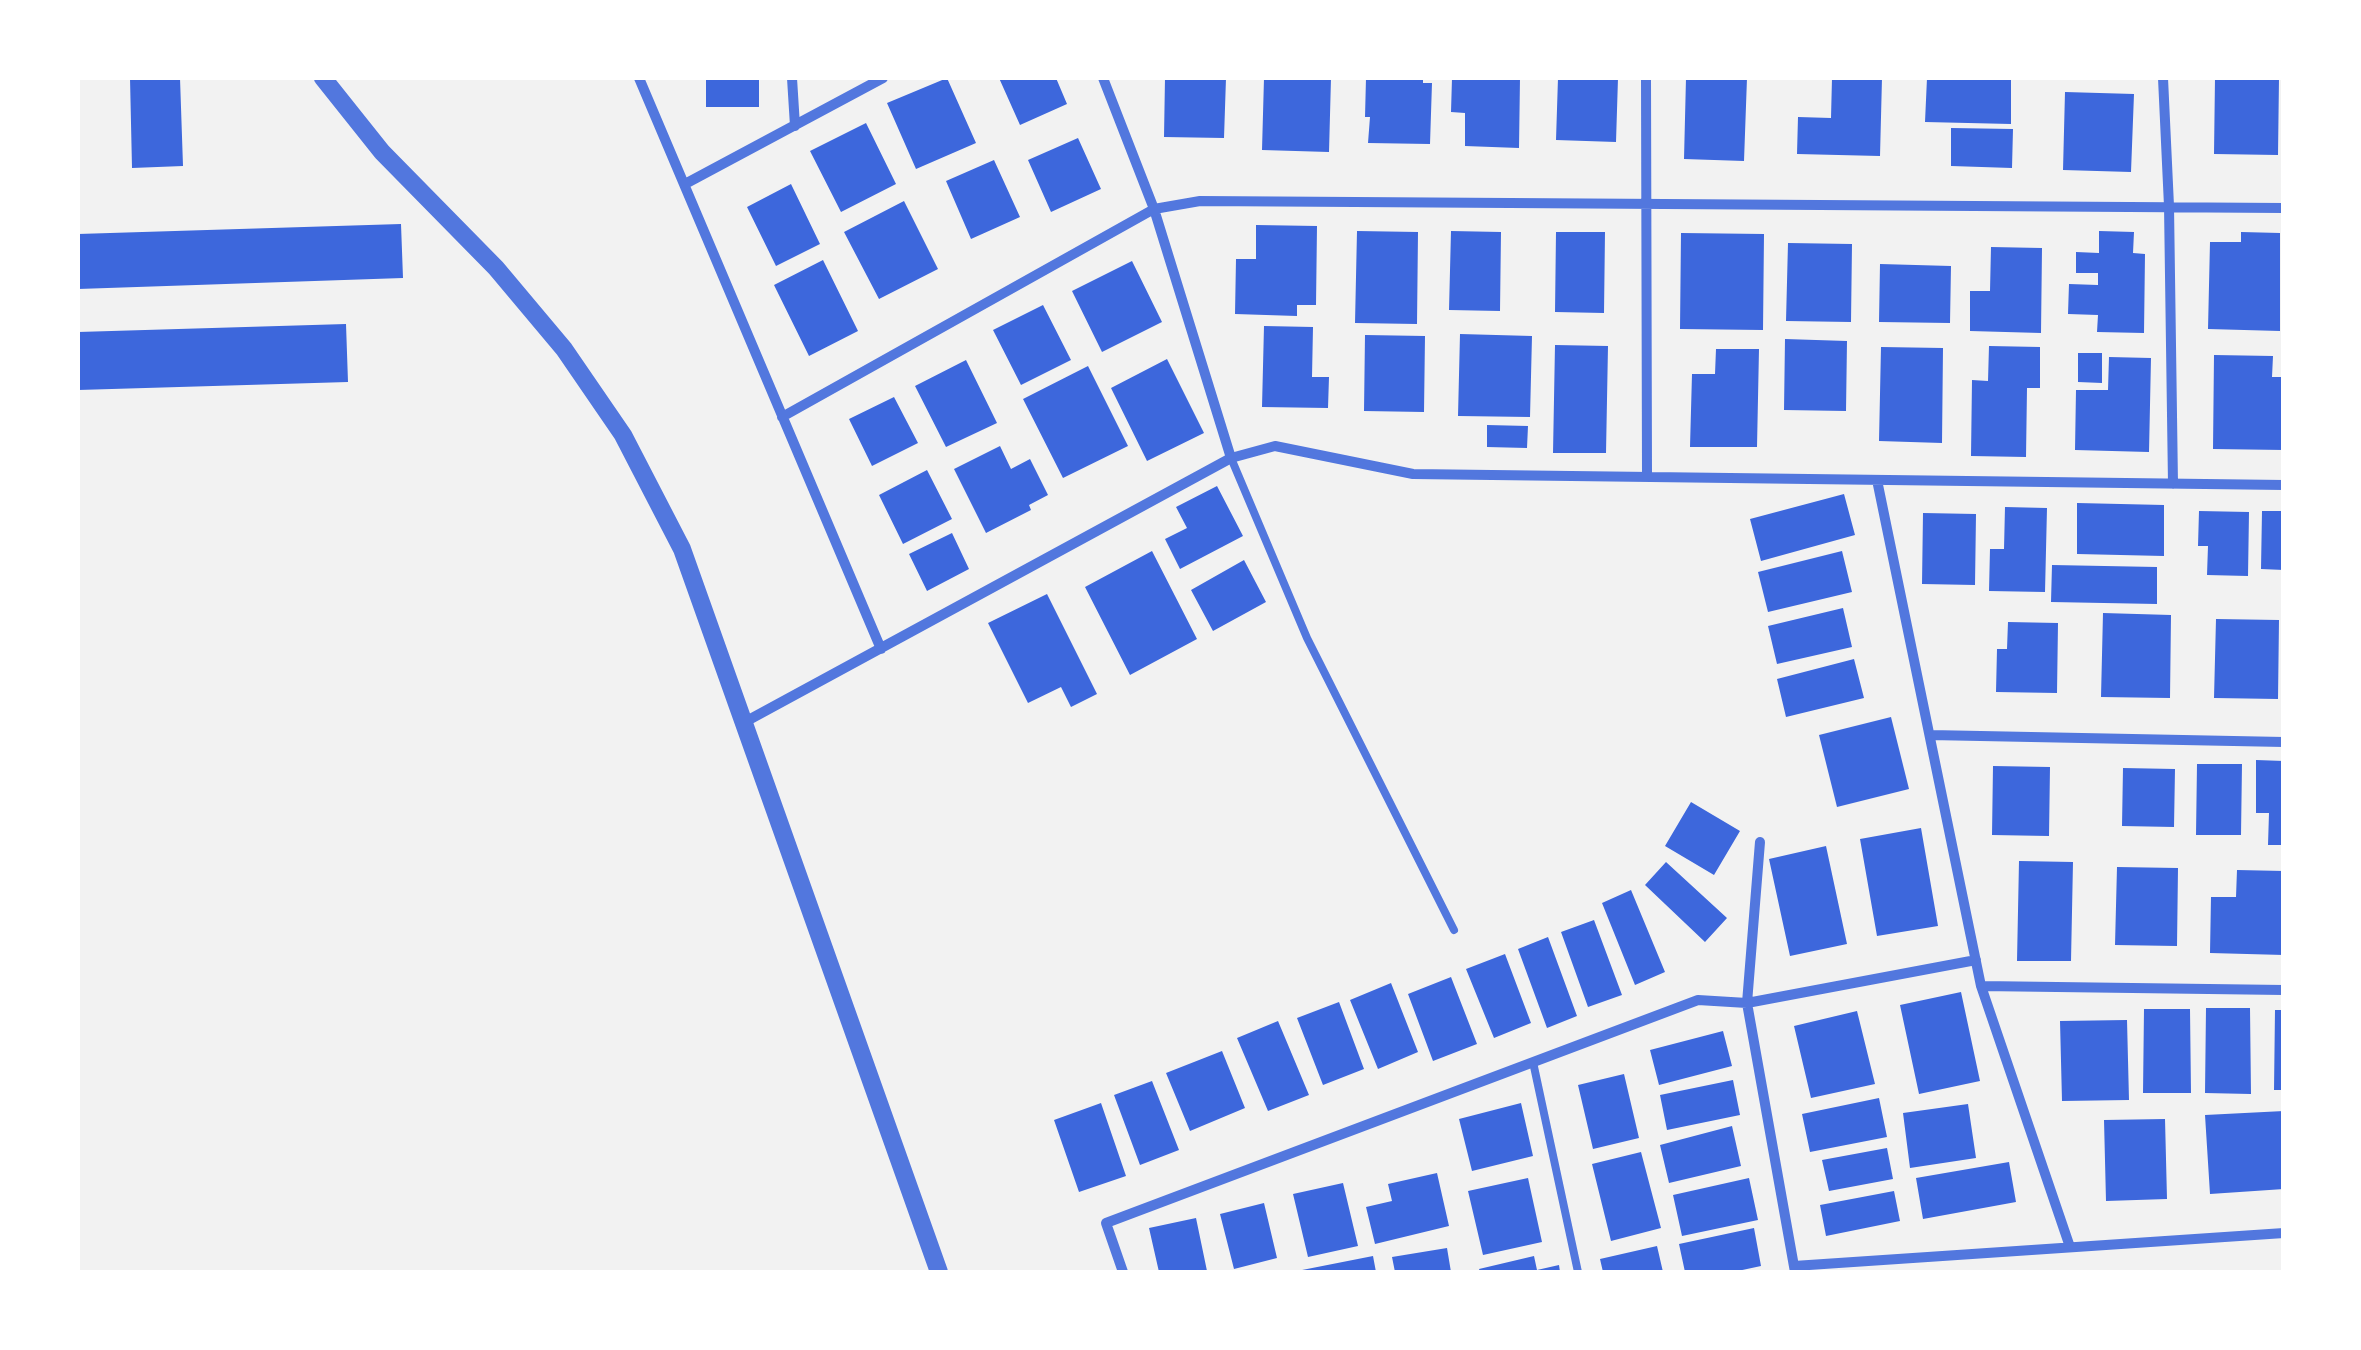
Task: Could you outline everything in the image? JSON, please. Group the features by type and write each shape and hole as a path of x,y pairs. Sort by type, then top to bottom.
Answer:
{"street":[{"path":"323,78 382,152 496,268 553,335 622,435 682,549 939,1272"},
{"path":"639,78 881,648"},
{"path":"792,78 794,126"},
{"path":"684,184 882,78"},
{"path":"1103,78 1154,209 1231,458"},
{"path":"1646,78 1647,476"},
{"path":"2163,78 2173,484"},
{"path":"782,417 1154,209 1200,201 2284,208"},
{"path":"743,723 1231,458 1275,446 1412,474 2284,485"},
{"path":"1876,480 1981,986 2070,1247"},
{"path":"1930,735 2284,742"},
{"path":"1760,842 1746,1002 1795,1269 2284,1233"},
{"path":"1123,1272 1106,1224 1698,1000 1746,1002 1976,960"},
{"path":"1981,986 2284,990"}],"lane":[{"path":"1231,458 1307,638 1454,930"},
{"path":"1533,1062 1578,1272"}],"building":[{"path":"130,78 180,78 183,166 132,168"},
{"path":"706,78 759,78 759,107 706,107"},
{"path":"947,78 976,143 916,169 887,103"},
{"path":"999,78 1056,78 1067,104 1020,125"},
{"path":"1165,78 1226,78 1224,138 1164,137"},
{"path":"1264,78 1331,78 1329,152 1262,150"},
{"path":"1366,78 1423,78 1423,83 1432,83 1430,144 1368,143"},
{"path":"1452,78 1520,78 1519,148 1465,146 1465,113 1451,112"},
{"path":"1558,78 1618,78 1616,142 1556,140"},
{"path":"1686,78 1747,78 1744,161 1684,159"},
{"path":"1832,78 1882,78 1880,156 1797,154 1798,117 1831,118"},
{"path":"1927,78 2011,78 2011,124 1925,122"},
{"path":"2215,78 2279,78 2278,155 2214,154"},
{"path":"2065,92 2134,94 2131,172 2063,170"},
{"path":"866,123 896,184 841,212 810,151"},
{"path":"1951,128 2013,129 2012,168 1951,166"},
{"path":"1078,138 1101,189 1051,212 1028,160"},
{"path":"994,160 1020,217 971,239 946,181"},
{"path":"791,184 820,244 776,266 747,207"},
{"path":"904,201 938,269 879,299 844,232"},
{"path":"401,224 403,278 78,289 78,234"},
{"path":"1256,225 1317,226 1316,305 1297,305 1297,316 1235,314 1236,259 1256,259"},
{"path":"1357,231 1418,232 1417,324 1355,323"},
{"path":"1451,231 1501,232 1500,311 1449,310"},
{"path":"2099,231 2134,232 2133,253 2145,254 2144,333 2097,332 2098,315 2068,314 2069,284 2098,285 2098,273 2076,273 2076,252 2099,253"},
{"path":"1556,232 1605,232 1604,313 1555,312"},
{"path":"2241,232 2280,233 2280,331 2208,329 2210,242 2241,242"},
{"path":"1681,233 1764,234 1763,330 1680,329"},
{"path":"1788,243 1852,244 1851,322 1786,321"},
{"path":"1991,247 2042,248 2041,333 1970,331 1970,291 1990,291"},
{"path":"823,260 858,331 809,356 774,285"},
{"path":"1132,261 1162,322 1102,352 1072,291"},
{"path":"1880,264 1951,266 1950,323 1879,322"},
{"path":"1043,305 1071,360 1021,385 993,330"},
{"path":"346,324 348,382 78,390 78,332"},
{"path":"1264,326 1313,327 1312,377 1329,377 1328,408 1262,407"},
{"path":"1460,334 1532,336 1530,417 1458,416"},
{"path":"1365,335 1425,336 1424,412 1364,411"},
{"path":"1785,339 1847,341 1846,411 1784,410"},
{"path":"1555,345 1608,346 1606,453 1553,453"},
{"path":"1989,346 2040,347 2040,388 2027,388 2026,457 1971,456 1972,380 1988,381"},
{"path":"1881,347 1943,348 1942,443 1879,441"},
{"path":"1716,349 1759,349 1757,447 1690,447 1692,374 1715,374"},
{"path":"2078,353 2102,353 2102,383 2078,382"},
{"path":"2214,355 2273,356 2272,377 2284,377 2284,450 2213,449"},
{"path":"2109,357 2151,358 2149,452 2075,450 2076,390 2108,390"},
{"path":"1167,359 1204,433 1147,461 1111,388"},
{"path":"966,360 997,423 946,447 915,386"},
{"path":"1088,366 1128,446 1063,478 1023,399"},
{"path":"894,397 918,443 872,466 849,419"},
{"path":"1487,425 1528,426 1527,448 1487,447"},
{"path":"1000,446 1011,469 1030,459 1048,495 1029,505 1031,510 986,533 954,469"},
{"path":"927,470 952,519 903,544 879,495"},
{"path":"1217,486 1243,536 1180,569 1165,539 1187,528 1176,507"},
{"path":"1844,494 1855,535 1761,561 1750,519"},
{"path":"2077,503 2164,505 2164,556 2077,554"},
{"path":"2005,507 2047,508 2045,592 1989,591 1990,549 2004,549"},
{"path":"2199,511 2249,512 2248,576 2207,575 2208,546 2198,546"},
{"path":"2262,511 2284,511 2284,570 2261,569"},
{"path":"1923,513 1976,514 1975,585 1922,584"},
{"path":"952,533 969,569 927,591 909,554"},
{"path":"1152,551 1197,639 1130,675 1085,587"},
{"path":"1842,551 1852,592 1768,612 1758,572"},
{"path":"1244,560 1266,602 1213,631 1191,590"},
{"path":"2052,565 2157,567 2157,604 2051,602"},
{"path":"1047,594 1097,694 1071,707 1061,687 1028,703 988,623"},
{"path":"1843,608 1852,647 1777,664 1768,626"},
{"path":"2103,613 2171,615 2170,698 2101,697"},
{"path":"2216,619 2279,620 2278,699 2214,698"},
{"path":"2008,622 2058,623 2057,693 1996,692 1997,649 2007,649"},
{"path":"1854,659 1864,698 1786,717 1777,679"},
{"path":"1891,717 1909,789 1837,807 1819,735"},
{"path":"2256,760 2284,761 2284,845 2268,845 2269,813 2256,813"},
{"path":"2197,764 2242,764 2241,835 2196,835"},
{"path":"1993,766 2050,767 2049,836 1992,835"},
{"path":"2123,768 2175,769 2174,827 2122,826"},
{"path":"1691,802 1740,831 1714,875 1665,846"},
{"path":"1921,828 1938,926 1877,936 1860,839"},
{"path":"1826,846 1847,944 1790,956 1769,859"},
{"path":"2019,861 2073,862 2071,961 2017,961"},
{"path":"1666,862 1727,918 1705,942 1645,885"},
{"path":"2117,867 2178,868 2177,946 2115,945"},
{"path":"2237,870 2284,871 2284,955 2210,953 2211,897 2236,897"},
{"path":"1631,890 1665,972 1635,985 1602,903"},
{"path":"1594,920 1622,995 1588,1007 1561,932"},
{"path":"1548,937 1577,1016 1547,1028 1518,949"},
{"path":"1505,954 1531,1023 1494,1038 1466,969"},
{"path":"1451,977 1477,1044 1433,1061 1408,994"},
{"path":"1391,983 1418,1052 1378,1069 1350,1000"},
{"path":"1961,992 1980,1081 1919,1094 1900,1005"},
{"path":"1339,1002 1364,1069 1323,1085 1297,1018"},
{"path":"2206,1008 2250,1008 2251,1094 2205,1093"},
{"path":"2144,1009 2190,1009 2191,1093 2143,1093"},
{"path":"2275,1010 2284,1010 2284,1090 2274,1090"},
{"path":"1857,1011 1875,1084 1811,1098 1794,1026"},
{"path":"2127,1020 2129,1100 2062,1101 2060,1021"},
{"path":"1278,1021 1309,1095 1268,1111 1237,1038"},
{"path":"1723,1031 1732,1066 1659,1085 1650,1050"},
{"path":"1222,1051 1245,1108 1190,1131 1166,1073"},
{"path":"1624,1074 1639,1138 1593,1149 1578,1085"},
{"path":"1733,1080 1740,1115 1667,1130 1660,1095"},
{"path":"1152,1081 1179,1150 1140,1165 1114,1095"},
{"path":"1879,1098 1887,1137 1810,1152 1802,1114"},
{"path":"1101,1103 1126,1176 1079,1192 1054,1120"},
{"path":"1521,1103 1533,1156 1472,1171 1459,1119"},
{"path":"1968,1104 1976,1158 1910,1168 1903,1113"},
{"path":"2284,1111 2284,1189 2210,1194 2205,1115"},
{"path":"2165,1119 2167,1199 2106,1201 2104,1120"},
{"path":"1732,1126 1741,1166 1669,1183 1660,1145"},
{"path":"1887,1148 1893,1179 1829,1191 1822,1160"},
{"path":"1641,1152 1661,1228 1611,1241 1592,1164"},
{"path":"2009,1162 2016,1202 1923,1219 1916,1178"},
{"path":"1437,1173 1449,1226 1375,1244 1366,1207 1392,1201 1388,1184"},
{"path":"1528,1178 1542,1242 1483,1255 1468,1191"},
{"path":"1749,1178 1758,1220 1682,1236 1673,1195"},
{"path":"1343,1183 1358,1246 1308,1257 1293,1194"},
{"path":"1894,1191 1900,1221 1826,1236 1820,1205"},
{"path":"1264,1203 1277,1258 1234,1269 1220,1214"},
{"path":"1196,1218 1207,1271 1159,1272 1149,1228"},
{"path":"1754,1228 1761,1266 1733,1272 1685,1272 1679,1244"},
{"path":"1657,1246 1663,1272 1603,1272 1600,1259"},
{"path":"1447,1248 1451,1272 1395,1272 1392,1257"},
{"path":"1373,1256 1376,1272 1297,1272 1297,1271"},
{"path":"1534,1256 1537,1270 1559,1265 1560,1272 1479,1269"}]}
